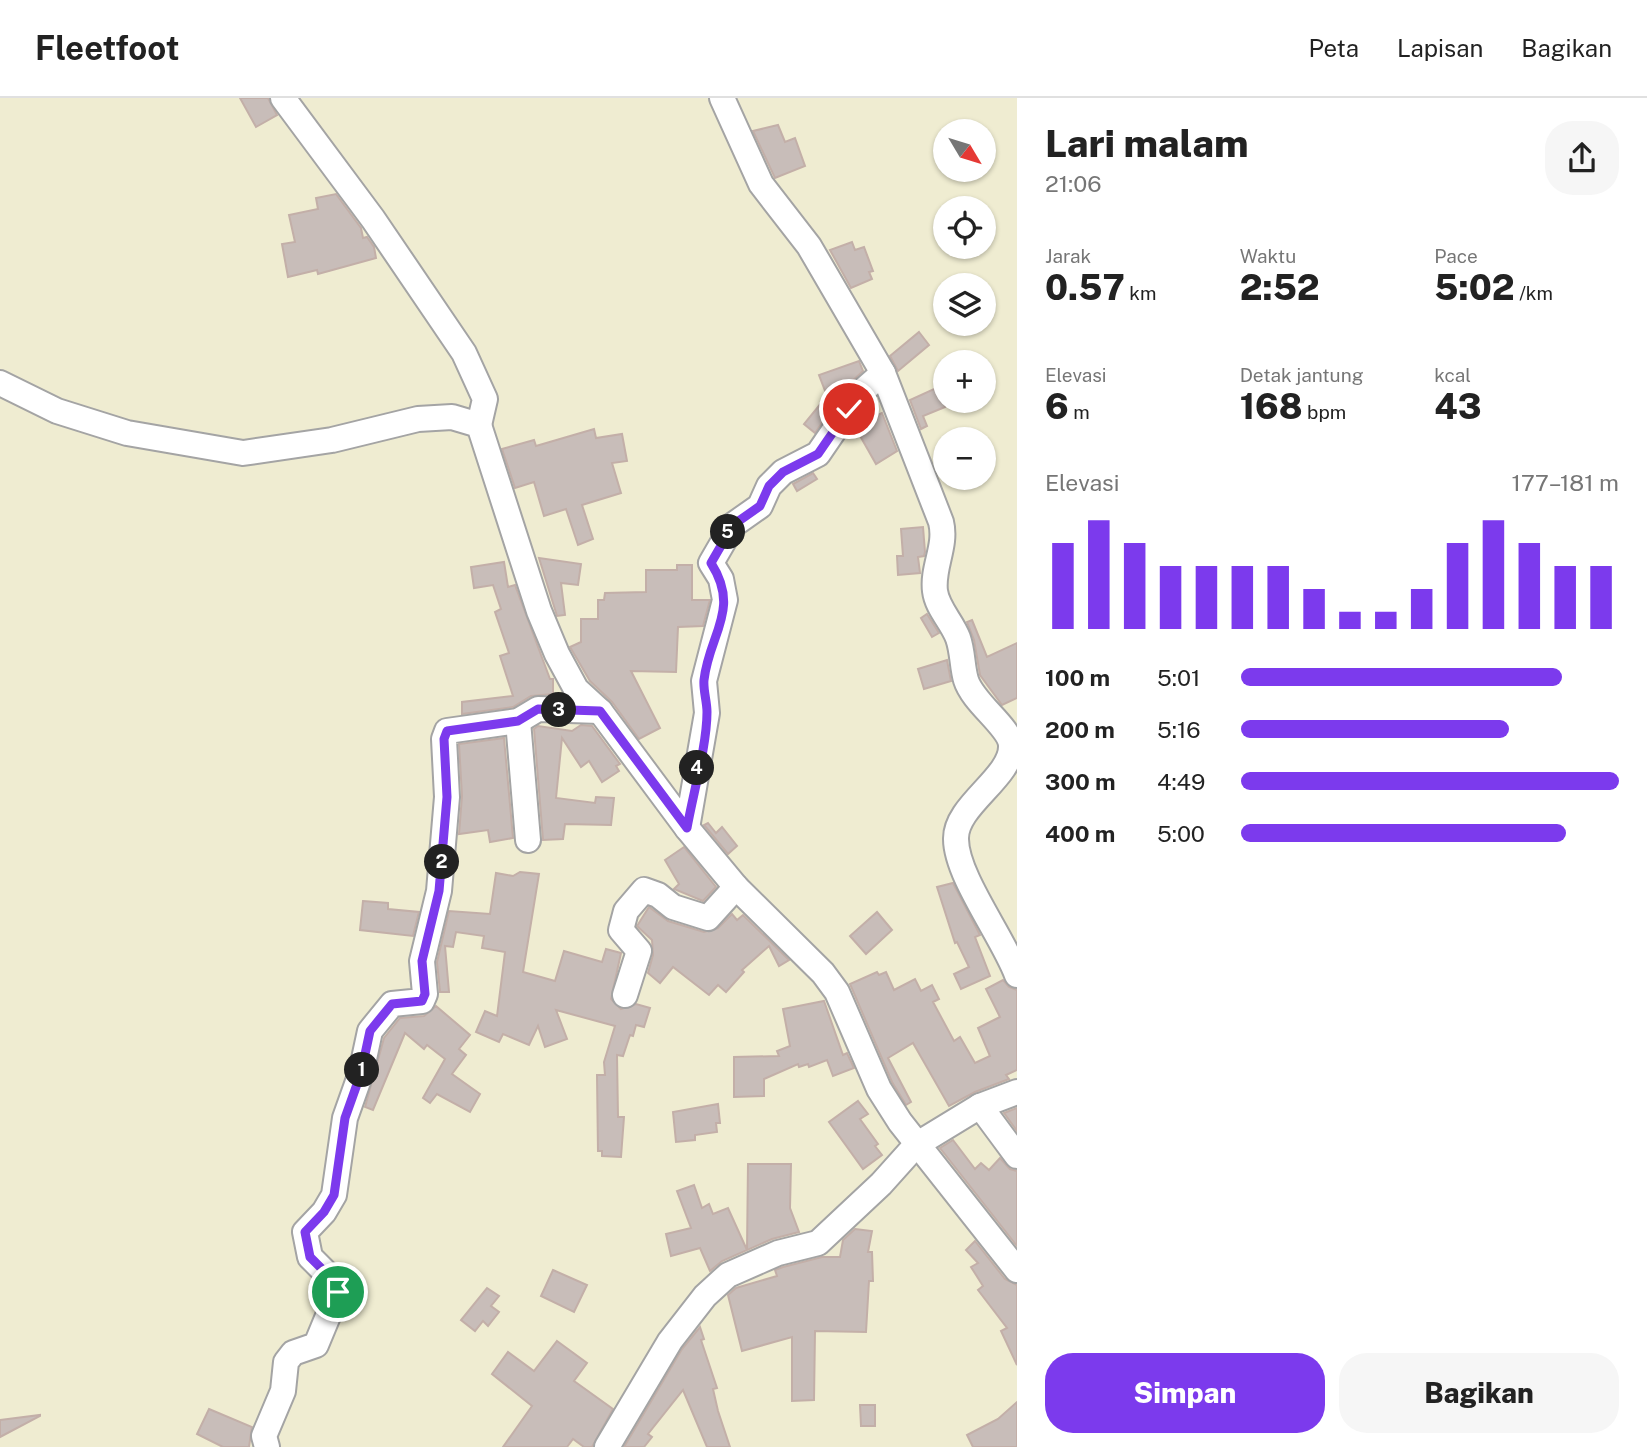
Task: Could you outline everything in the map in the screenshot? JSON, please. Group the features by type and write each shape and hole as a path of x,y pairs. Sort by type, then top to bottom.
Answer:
{"street":[{"path":"283,98 373,219 464,353 485,399 479,425 539,611 557,654 576,689 600,711 687,828 736,887 823,973 837,992 879,1089 916,1145 1017,1270"},
{"path":"722,98 761,184 809,246 883,373 941,522 944,535 935,591 958,638 966,681 975,699 1010,737 1012,748 1000,770 957,826 956,841 968,877 1017,975"},
{"path":"687,828 707,713 704,681 722,620 725,600 721,579 711,563 733,525 760,506 769,486 783,472 818,454 859,394 883,373"},
{"path":"0,383 57,411 127,433 243,453 332,440 418,419 452,417 479,425"},
{"path":"267,1447 264,1436 283,1391 286,1362 293,1353 316,1345 338,1292 338,1285 310,1257 305,1232 324,1212 334,1195 345,1118 361,1073 370,1031 392,1004 422,1001 425,994 422,961 439,891 447,797 444,739 447,731 518,721 538,709 600,711"},
{"path":"518,721 528,840"},
{"path":"625,995 639,951 621,930 622,920 644,890 658,895 673,907 708,918 736,887"},
{"path":"607,1447 670,1341 705,1296 728,1275 778,1253 818,1242 873,1192 916,1145 981,1107 1017,1091"},
{"path":"981,1107 1017,1157"}],"shaded area":[{"path":"0,98 1017,98 1017,1447 0,1447"}],"building":[{"path":"240,98 268,98 277,115 256,127"},
{"path":"778,125 785,142 795,138 805,166 775,178 753,131"},
{"path":"336,194 361,228 363,238 367,237 374,247 376,258 318,274 317,270 288,277 282,244 295,242 289,215 318,209 316,198"},
{"path":"852,242 855,250 864,247 873,271 869,272 872,279 851,288 830,250"},
{"path":"919,332 929,345 898,371 890,356"},
{"path":"859,361 863,371 847,386 815,433 804,424 827,396 819,375"},
{"path":"933,389 933,412 923,416 927,426 921,429 910,400"},
{"path":"882,413 897,451 876,464 855,427"},
{"path":"594,429 596,438 622,434 627,461 612,463 621,493 582,505 593,539 578,545 566,509 544,516 534,482 515,488 502,449 534,440 536,446"},
{"path":"813,473 817,479 797,491 793,484"},
{"path":"923,527 925,552 924,556 918,557 920,573 898,575 897,556 903,556 901,529"},
{"path":"539,558 581,564 578,585 561,583 565,615 557,616"},
{"path":"504,562 508,587 515,585 550,679 553,679 553,694 531,696 513,707 462,714 462,702 513,696 500,656 509,653 495,612 501,609 493,585 474,588 471,567"},
{"path":"677,565 692,565 692,600 710,600 703,626 678,627 676,672 631,671 660,728 639,739 612,702 590,681 570,647 581,642 581,619 598,619 598,600 604,600 605,593 646,592 646,570 677,570"},
{"path":"927,614 939,633 932,637 921,618"},
{"path":"972,620 987,657 1017,643 1017,698 1002,705 980,675 974,640 967,622"},
{"path":"947,660 951,681 924,689 918,669"},
{"path":"581,725 592,726 620,764 616,766 619,771 602,782 589,761 581,767 562,738 556,798 595,803 596,797 614,798 611,825 565,824 563,839 543,840 534,729 538,726 572,731"},
{"path":"504,738 513,838 490,842 488,830 459,834 462,796 459,744"},
{"path":"708,823 716,833 722,827 737,846 728,854 704,825"},
{"path":"684,847 716,887 703,901 674,889 679,884 665,860"},
{"path":"520,872 539,874 523,972 555,981 564,951 602,962 606,949 621,953 611,999 621,1009 636,1004 650,1008 644,1027 636,1025 623,1056 617,1055 618,1117 624,1117 621,1157 602,1156 602,1151 598,1151 597,1075 605,1075 604,1062 615,1026 556,1010 567,1039 545,1047 538,1026 529,1045 503,1034 499,1042 476,1032 485,1011 497,1016 505,952 482,948 484,936 456,932 453,947 445,946 449,992 440,992 437,962 449,911 490,914 496,873 513,876"},
{"path":"953,883 980,935 975,937 990,976 961,989 954,974 969,967 957,942 955,943 937,887"},
{"path":"363,901 388,903 388,909 419,912 413,936 360,930"},
{"path":"649,907 668,921 704,932 718,928 732,914 737,920 743,915 789,960 779,966 769,946 742,970 744,972 726,992 718,985 709,995 673,967 660,983 648,973 653,955 652,940 637,926"},
{"path":"877,912 892,930 866,954 850,936"},
{"path":"877,972 879,975 886,972 894,990 915,979 921,991 932,985 939,999 933,1002 954,1041 960,1037 975,1063 990,1056 978,1028 1000,1017 986,989 1003,980 1009,987 1017,990 1017,1070 1006,1075 1009,1079 949,1106 913,1043 888,1058 911,1102 906,1105 892,1082 850,984"},
{"path":"824,1001 843,1055 847,1053 854,1068 833,1076 827,1060 809,1067 808,1064 799,1067 798,1064 764,1079 764,1096 734,1097 734,1057 779,1056 777,1051 790,1046 783,1009"},
{"path":"436,1006 470,1035 459,1049 466,1055 452,1074 480,1094 470,1112 437,1094 430,1103 423,1098 445,1059 427,1045 424,1049 405,1033 373,1110 365,1107 384,1038 400,1018 424,1016"},
{"path":"858,1101 868,1114 860,1119 878,1144 875,1146 882,1155 863,1169 829,1122"},
{"path":"718,1104 720,1123 716,1123 717,1132 695,1135 695,1140 676,1142 673,1112"},
{"path":"1017,1108 1017,1131 1004,1113"},
{"path":"953,1140 975,1169 981,1163 989,1170 1000,1158 1010,1169 1017,1171 1017,1246 940,1148"},
{"path":"748,1164 791,1164 790,1208 799,1232 772,1239 747,1250"},
{"path":"694,1185 702,1208 709,1204 713,1214 728,1208 747,1250 722,1261 710,1271 700,1248 671,1256 666,1234 691,1228 677,1191"},
{"path":"855,1229 872,1231 868,1252 872,1252 873,1281 869,1281 866,1332 815,1331 814,1400 792,1401 792,1337 742,1351 728,1295 736,1288 777,1276 775,1270 783,1267 822,1257 840,1257 843,1240"},
{"path":"975,1241 1005,1279 1017,1285 1017,1365 1001,1331 1007,1328 978,1290 983,1286 971,1267 978,1263 966,1250"},
{"path":"553,1270 587,1285 574,1312 541,1296"},
{"path":"487,1288 499,1296 491,1306 499,1312 488,1326 483,1321 475,1331 461,1320"},
{"path":"700,1327 704,1339 701,1340 717,1388 713,1389 718,1411 730,1447 707,1447 683,1390 648,1434 652,1437 644,1447 624,1447 682,1349"},
{"path":"557,1341 587,1363 574,1381 613,1409 592,1447 584,1447 573,1439 567,1447 503,1447 532,1406 492,1374 508,1352 534,1371"},
{"path":"1017,1402 1017,1447 973,1447 967,1435 998,1419"},
{"path":"860,1405 875,1405 875,1426 861,1426"},
{"path":"209,1409 252,1427 249,1447 223,1447 197,1434"},
{"path":"40,1416 0,1437 0,1420"}],"route":[{"path":"338,1292 338,1285 310,1257 305,1232 324,1212 334,1195 345,1118 361,1073 370,1031 392,1004 422,1001 425,994 422,961 426,954 439,891 447,797 444,739 447,731 459,727 518,721 538,709 600,711 687,828 707,713 704,681 722,620 725,600 721,579 711,563 733,525 760,506 769,486 783,472 818,454 849,409"}]}
